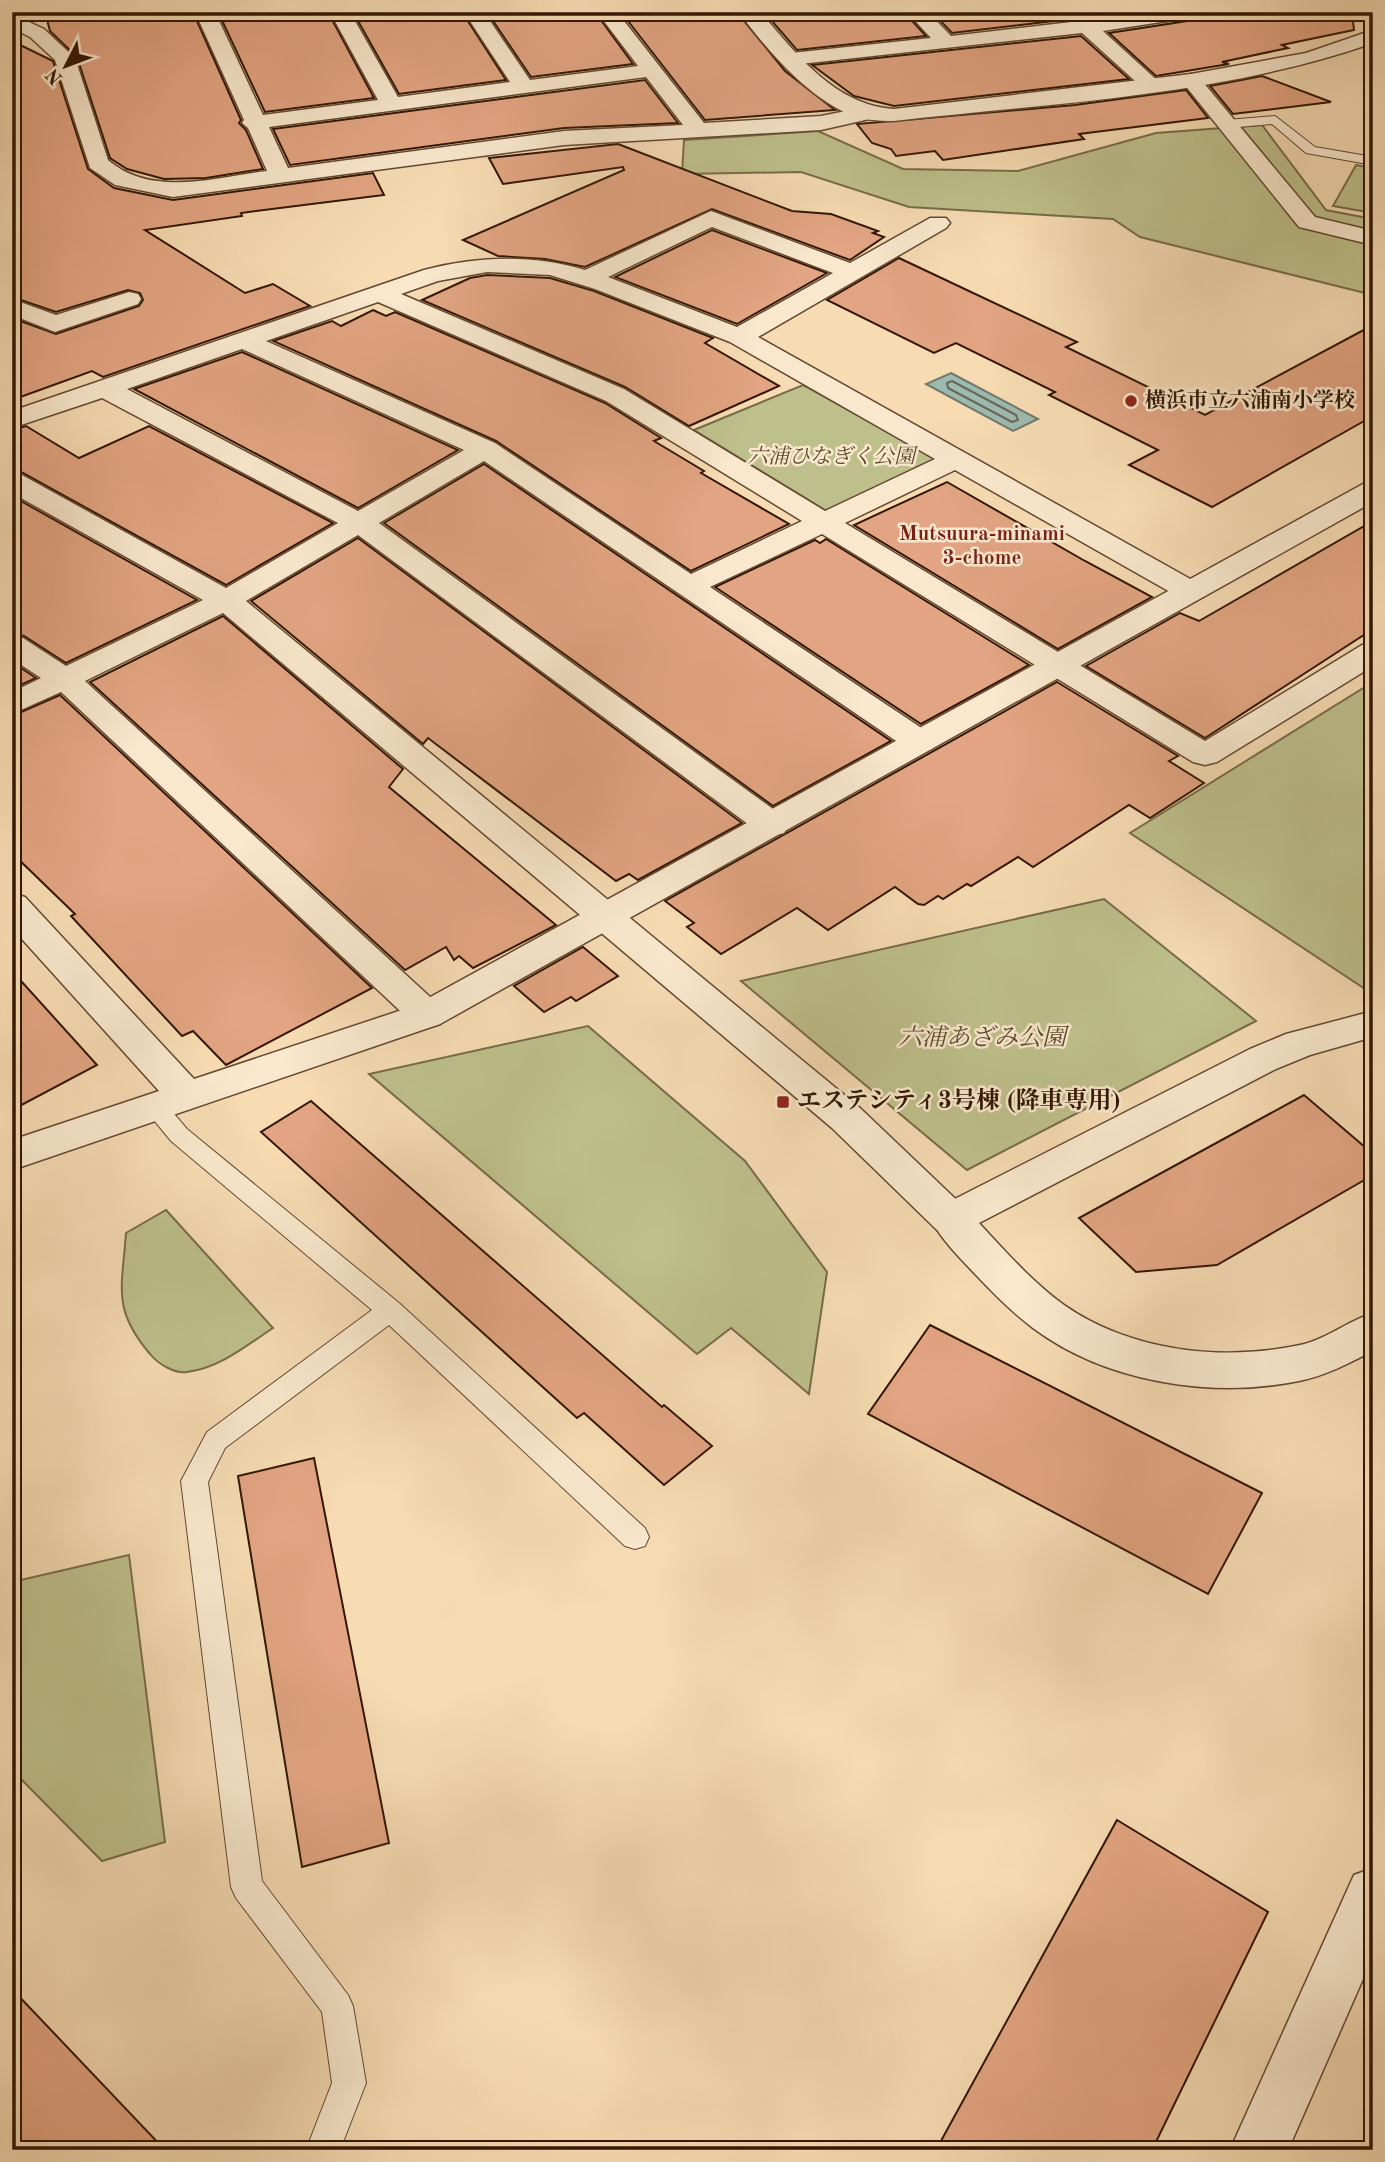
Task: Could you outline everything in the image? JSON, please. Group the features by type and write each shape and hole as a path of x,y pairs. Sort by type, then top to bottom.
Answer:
{"street":[{"path":"205,12 253,123 281,177"},
{"path":"340,12 391,104"},
{"path":"474,12 524,87"},
{"path":"607,12 698,130"},
{"path":"749,12 791,59 846,105 866,113"},
{"path":"917,12 946,42"},
{"path":"791,59 1087,28 1187,12"},
{"path":"12,20 37,33 65,58 98,163 110,175 125,182 173,190 564,138 821,123 866,113 894,115 1152,86 1310,58 1373,36"},
{"path":"1087,28 1152,86"},
{"path":"253,123 652,71"},
{"path":"1191,80 1307,222 1373,238"},
{"path":"588,278 711,218 854,273"},
{"path":"739,337 938,223"},
{"path":"12,420 433,275 487,265 530,265 588,278 739,337 1191,591"},
{"path":"378,293 615,395 1205,755 1373,652"},
{"path":"12,306 55,324 129,299"},
{"path":"243,340 485,449 920,742"},
{"path":"104,388 360,523 772,825"},
{"path":"12,704 226,600 485,449"},
{"path":"689,586 954,460"},
{"path":"15,485 226,600 846,1118 951,1219 1001,1275 1051,1318 1080,1335 1155,1362 1229,1371 1303,1362 1373,1330"},
{"path":"12,1155 427,1015 1373,490"},
{"path":"12,645 65,679 427,1015"},
{"path":"12,905 172,1102"},
{"path":"951,1219 1263,1059 1299,1044 1373,1024"},
{"path":"1259,2150 1373,1894"}],"lane":[{"path":"1227,124 1275,120 1311,150 1373,161"},
{"path":"172,1102 179,1135 390,1310 635,1537"},
{"path":"323,2150 349,2083 337,2006 247,1887 194,1481 216,1440 390,1310"}],"green space":[{"path":"1262,125 1326,210 1373,219 1373,295 1140,237 1113,219 909,207 801,172 682,174 684,140 818,131 903,169 1018,171 1156,133"},
{"path":"1356,165 1373,168 1373,213 1333,206"},
{"name":"六浦ひなぎく公園","path":"803,385 940,461 833,515 694,430"},
{"path":"1373,682 1373,990 1368,991 1130,833"},
{"name":"六浦あざみ公園","path":"1104,899 1256,1021 967,1170 741,981"},
{"path":"588,1026 745,1161 827,1272 809,1394 731,1328 697,1354 369,1074"},
{"path":"166,1210 273,1328 222,1361 199,1370 177,1371 157,1361 130,1324 122,1298 126,1233"},
{"path":"129,1555 165,1842 102,1861 12,1770 12,1582"}],"water":[{"path":"951,373 1038,419 1013,431 926,384"}],"building":[{"path":"45,12 193,12 241,120 239,123 246,130 263,169 206,178 164,179 127,169 110,158 77,57 50,31"},
{"path":"218,12 328,12 374,98 265,112"},
{"path":"353,12 462,12 506,80 399,94"},
{"path":"487,12 595,12 633,64 531,77"},
{"path":"621,12 737,12 785,71 835,110 705,120"},
{"path":"764,12 904,12 926,36 797,50"},
{"path":"932,12 1131,12 952,33"},
{"path":"1200,12 1352,12 1354,30 1282,45 1288,48 1222,62 1229,64 1156,76 1109,33 1187,21"},
{"path":"1081,36 1129,79 894,106 854,96 812,65"},
{"path":"12,41 53,61 88,169 114,188 173,200 373,173 384,195 241,213 242,216 145,230 245,293 273,284 310,306 103,377 92,371 12,400 12,318 56,334 139,306 143,300 140,293 128,290 56,312 12,297"},
{"path":"1262,76 1331,102 1233,114 1210,86"},
{"path":"645,80 678,123 564,128 290,165 273,129"},
{"path":"1186,90 1208,118 1079,134 1084,139 943,160 935,151 896,156 891,149 872,143 857,124 1075,105"},
{"path":"618,144 792,211 831,214 878,231 873,233 884,237 850,260 712,209 585,267 545,259 498,256 463,240 624,170 623,167 503,184 489,158"},
{"path":"712,230 827,273 737,324 615,277"},
{"path":"899,258 1077,342 1066,347 1205,415 1373,325 1373,416 1212,507 1129,465 1158,450 1049,395 1055,392 956,343 934,353 827,300"},
{"path":"487,275 550,278 594,291 713,338 705,343 779,386 689,426 625,387 422,300 470,278"},
{"path":"373,310 386,316 395,312 605,403 661,438 654,441 704,471 701,473 789,524 691,571 496,441 273,341 332,321 341,326"},
{"path":"242,352 458,450 358,508 134,389"},
{"path":"26,426 79,458 149,426 333,523 226,585 23,473 12,470 12,430"},
{"path":"484,464 891,741 773,806 384,523"},
{"path":"947,482 1152,597 1058,649 854,525"},
{"path":"12,496 197,600 66,663 24,636 12,633"},
{"path":"1373,521 1373,629 1205,738 1086,666 1180,613 1199,621"},
{"path":"358,538 742,823 638,880 629,874 616,881 428,738 423,744 251,601"},
{"path":"826,539 1029,665 921,724 715,587 815,540 820,543"},
{"path":"223,616 403,769 389,787 556,925 473,968 459,956 454,960 446,947 405,970 90,682"},
{"path":"12,662 36,678 12,689"},
{"path":"1057,682 1178,756 1169,761 1204,783 1150,818 1129,805 1033,867 1018,857 971,886 967,884 943,899 938,896 924,905 918,904 895,887 828,930 797,908 721,954 687,927 694,923 665,901"},
{"path":"60,695 372,988 226,1065 193,1031 182,1036 71,916 75,914 12,853 12,716"},
{"path":"583,947 618,976 576,1001 571,997 544,1012 514,986"},
{"path":"12,971 97,1065 12,1110"},
{"path":"1304,1095 1373,1154 1373,1175 1217,1265 1136,1272 1079,1218"},
{"path":"311,1101 662,1407 664,1405 712,1446 664,1485 584,1413 577,1418 261,1132"},
{"path":"930,1325 1262,1493 1208,1594 868,1414"},
{"path":"314,1458 389,1843 302,1867 238,1476"},
{"path":"1117,1820 1268,1912 1152,2150 936,2150"},
{"path":"12,1989 165,2150 12,2150"}],"place":[{"name":"横浜市立六浦南小学校","path":"1131,401"},
{"name":"エステシティ3号棟 (降車専用)","path":"783,1102"}],"district":[{"name":"Mutsuura-minami 3-chome","path":"982,546"}]}
